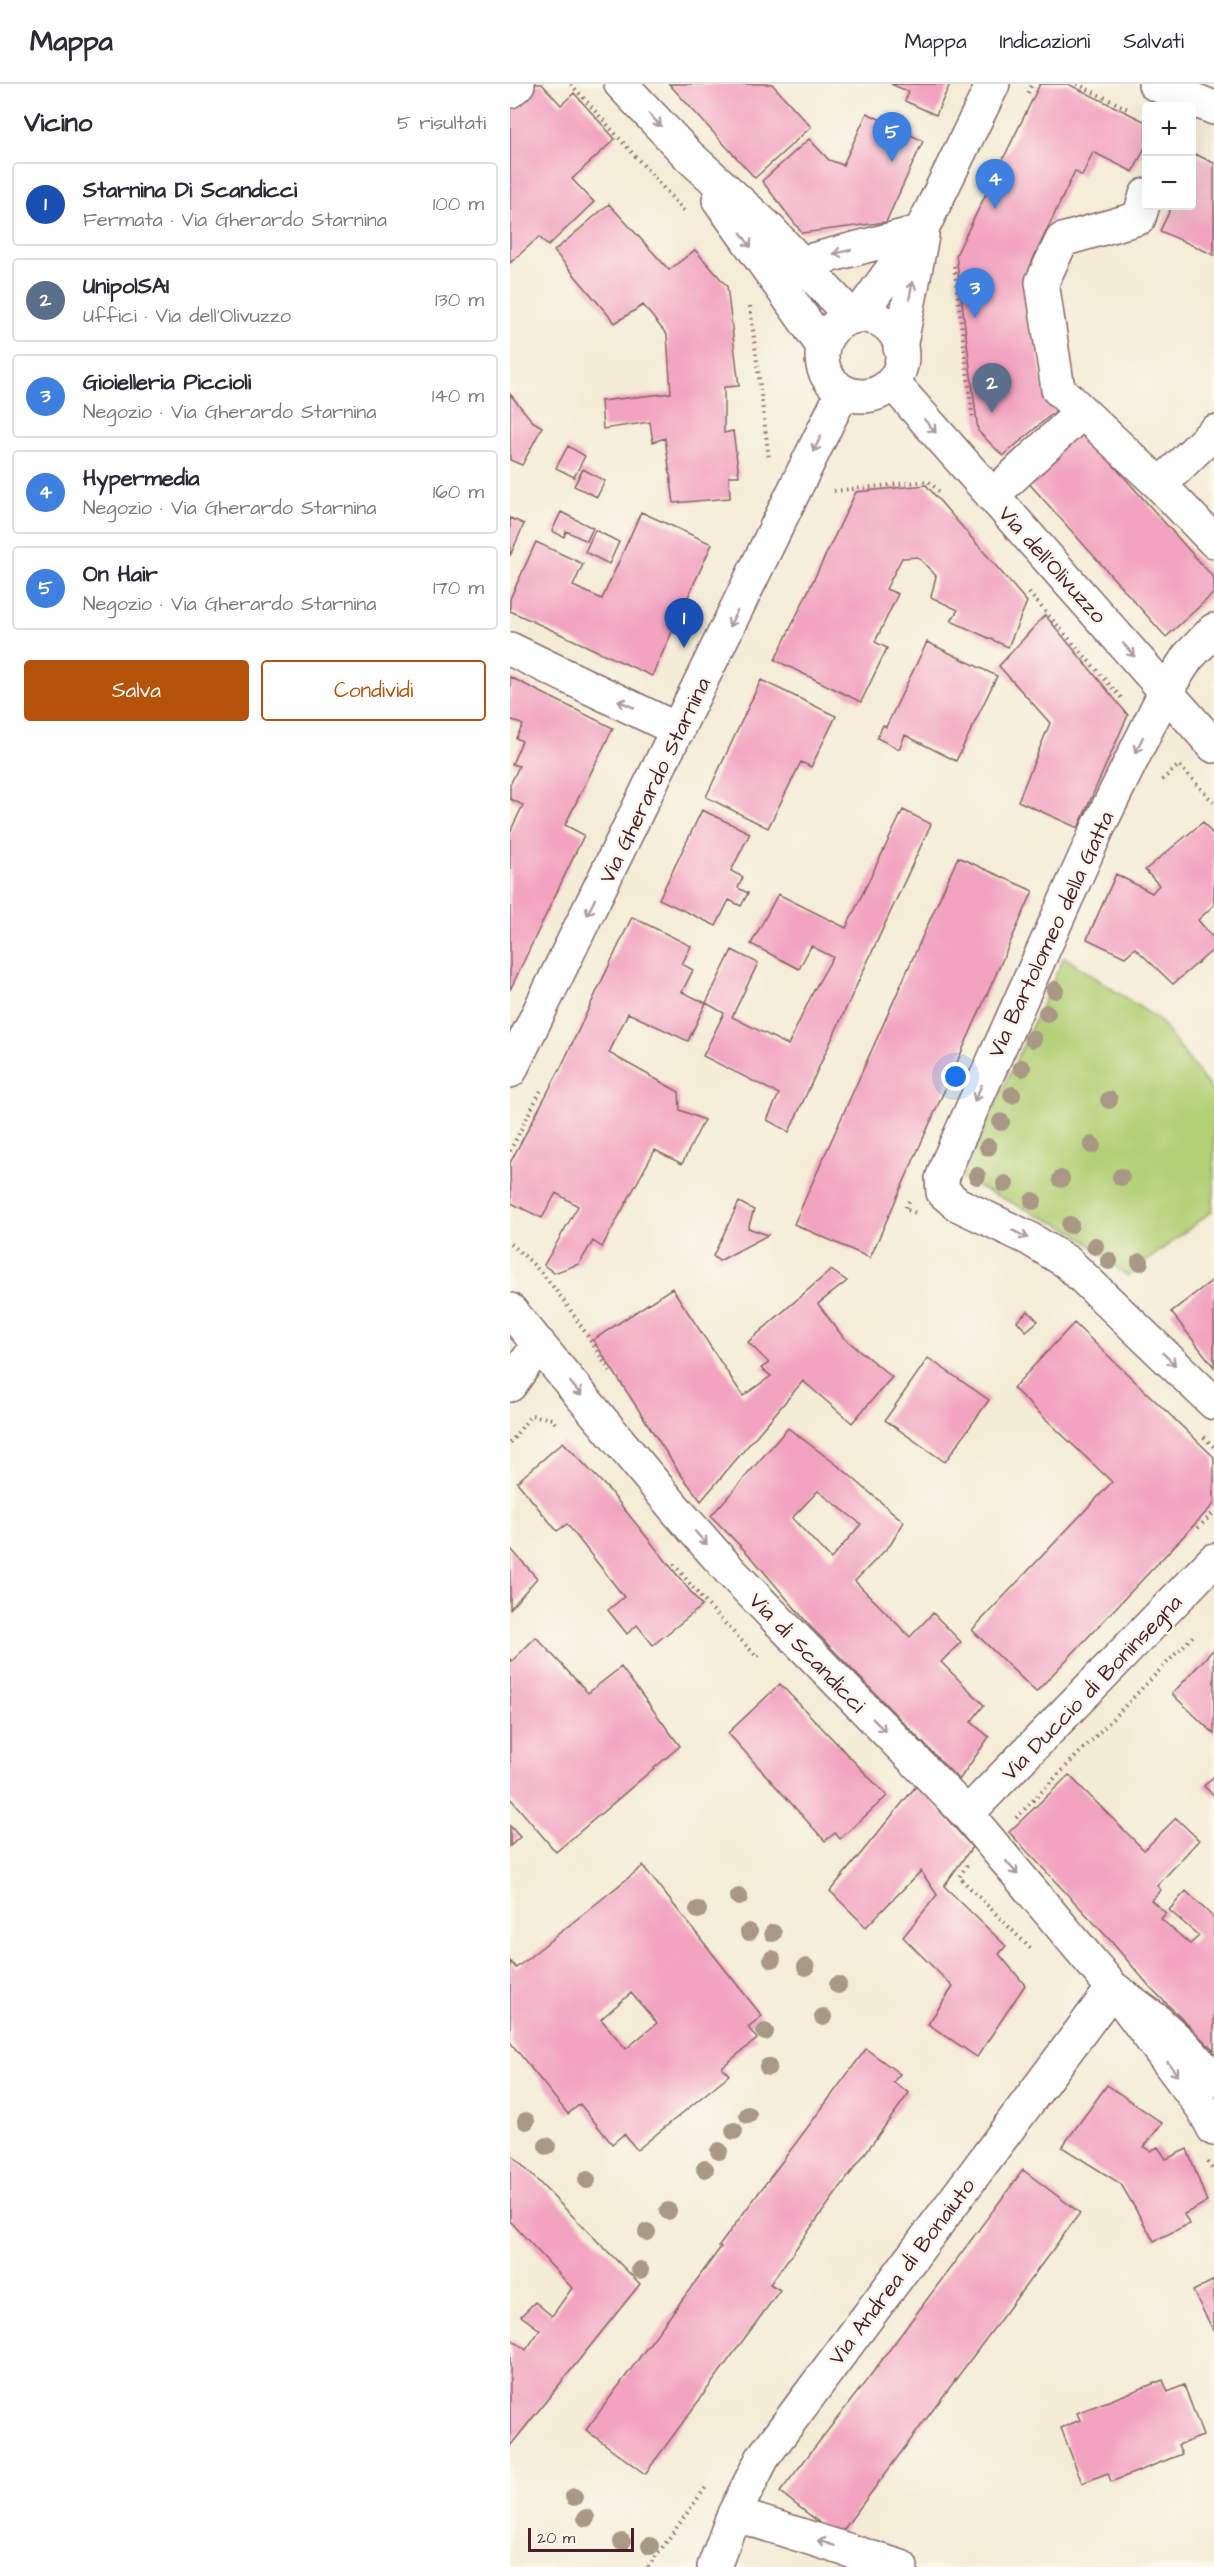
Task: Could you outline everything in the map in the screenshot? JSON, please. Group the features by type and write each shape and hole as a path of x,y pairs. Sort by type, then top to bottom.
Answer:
{"street":[{"path":"510,91 518,84"},
{"path":"621,84 689,156 767,227 855,316 879,320 889,327 896,336 900,348"},
{"path":"921,229 900,348 898,372 885,388 869,395 843,391 828,377 823,367 823,346 832,330 855,316 921,229 993,84"},
{"path":"1175,93 1214,108"},
{"path":"689,156 748,244 823,346"},
{"path":"1142,208 1139,218 1062,240 1042,282 1058,389 1160,485 1214,541"},
{"path":"801,263 921,229"},
{"name":"Via dell'Olivuzzo","path":"892,382 1214,746"},
{"name":"Via Gherardo Starnina","path":"510,1071 843,391"},
{"path":"992,496 1082,412"},
{"path":"1160,485 1214,432"},
{"name":"Via Bartolomeo della Gatta","path":"1214,630 1188,657 1165,692 1098,828 1010,1021 942,1179 943,1192 957,1204 1029,1238 1067,1262 1214,1403"},
{"path":"510,649 678,730"},
{"name":"Via di Scandicci","path":"510,1310 676,1511 731,1572 967,1814 1113,1988 1202,2107 1214,2128"},
{"path":"510,1385 539,1344"},
{"name":"Via Duccio di Boninsegna","path":"967,1814 1214,1560"},
{"name":"Via di Scandicci","path":"1113,1988 1164,2028 1214,2079"},
{"name":"Via Andrea di Bonaiuto","path":"714,2567 734,2514 763,2457 1113,1988"},
{"path":"734,2514 901,2567"}],"path":[{"path":"571,84 690,216"},
{"path":"1077,84 1137,113"},
{"path":"750,303 770,453 768,467"},
{"path":"835,489 928,481 941,494"},
{"path":"1025,589 1129,708"},
{"path":"1179,765 1214,803"},
{"path":"905,1209 910,1198"},
{"path":"510,1244 532,1260 559,1294 614,1378"},
{"path":"510,1443 531,1415 552,1419"},
{"path":"1190,1537 1214,1512"},
{"path":"1009,1825 1200,1628"}],"green space":[{"path":"1064,957 1158,1019 1214,1093 1212,1211 1127,1276 1075,1232 961,1179"}],"building":[{"path":"528,84 542,84 561,105 574,93 615,139 572,179 594,202 548,246 539,237 510,263 510,101"},
{"path":"669,84 772,84 811,127 755,178"},
{"path":"891,84 950,84 936,115 905,101 909,92"},
{"path":"1040,84 1068,84 1142,120 1142,153 1133,172 1093,152 1082,176 1075,171 1027,274 1043,387 1060,407 1003,456 978,431 956,255"},
{"path":"867,113 923,141 886,222 802,233 762,181 809,139 829,160 843,165"},
{"path":"1196,154 1214,163 1214,255 1160,231 1170,210 1196,210"},
{"path":"609,204 669,270 695,250 727,286 739,386 724,387 724,433 733,431 739,476 729,476 730,498 674,503 665,438 653,442 650,422 603,429 601,401 671,393 667,335 643,305 615,323 554,251"},
{"path":"510,394 532,421 542,427 522,465 510,460"},
{"path":"1081,429 1214,578 1214,593 1166,637 1026,480"},
{"path":"568,446 585,456 574,477 556,468"},
{"path":"583,469 605,481 597,497 574,486"},
{"path":"926,485 1027,602 1008,647 951,621 958,610 931,597 936,576 918,557 902,558 886,589 898,594 875,642 887,648 861,702 775,660 856,492"},
{"path":"561,512 593,528 587,541 566,531 564,537 552,531"},
{"path":"641,512 712,544 652,676 510,611 510,599 536,542 583,564 573,586 602,599"},
{"path":"510,518 524,524 510,556"},
{"path":"595,530 619,542 609,564 585,552"},
{"path":"1045,615 1128,715 1078,828 1018,801 1050,723 999,666"},
{"path":"927,642 997,676 956,761 905,735 899,749 877,738 883,725 886,727"},
{"path":"510,677 613,728 565,825 584,835 510,990 510,832 523,805 510,799 510,785 519,766 512,764 522,741 516,738 523,725 510,719"},
{"path":"761,680 836,716 811,767 801,762 768,828 706,797"},
{"path":"702,810 750,833 731,871 743,877 738,888 748,893 741,906 729,900 716,926 659,899"},
{"path":"903,810 931,824 789,1132 767,1120 779,1094 703,1056 724,1013 706,1003 732,950 758,963 732,1017 788,1045 814,990 833,957 811,946 799,969 751,944 778,894 846,928"},
{"path":"1203,822 1214,836 1214,905 1198,920 1214,939 1214,949 1173,984 1135,948 1125,957 1087,939 1116,874 1152,893 1159,885 1145,870"},
{"path":"958,857 1033,891 870,1258 794,1224"},
{"path":"632,917 691,946 682,964 693,970 682,992 706,1003 688,1041 628,1013 609,1053 679,1092 680,1110 704,1120 682,1164 655,1150 602,1247 593,1241 579,1264 554,1273 544,1265 578,1206 556,1193 542,1218 511,1203 510,1163 561,1067"},
{"path":"739,1202 754,1210 748,1228 768,1235 719,1261 713,1256"},
{"path":"831,1270 847,1281 818,1304 843,1337 892,1377 852,1423 803,1381 701,1501 679,1472 593,1340 672,1288 743,1396 771,1376 761,1368 769,1363 748,1342"},
{"path":"1214,1279 1214,1367 1171,1312"},
{"path":"1028,1311 1038,1321 1026,1331 1017,1321"},
{"path":"1074,1323 1214,1457 1214,1504 1036,1692 972,1630 1112,1482 1013,1388"},
{"path":"928,1358 989,1400 945,1462 885,1420"},
{"path":"788,1428 841,1468 904,1522 891,1544 855,1581 910,1637 933,1613 961,1642 941,1662 984,1705 971,1722 989,1737 959,1780 810,1626 753,1559 711,1516","holes":["818,1491 861,1524 831,1559 792,1518"]},
{"path":"563,1442 609,1490 702,1606 653,1645 637,1625 627,1634 608,1610 624,1597 567,1524 557,1531 517,1482"},
{"path":"510,1548 537,1578 510,1609"},
{"path":"536,1637 588,1693 621,1667 680,1746 556,1852 510,1798 510,1659 512,1661"},
{"path":"1214,1649 1214,1734 1172,1694"},
{"path":"780,1684 887,1796 840,1839 835,1833 825,1841 728,1733"},
{"path":"1069,1775 1144,1850 1176,1818 1199,1840 1157,1886 1161,1890 1151,1900 1166,1913 1161,1919 1190,1944 1199,1936 1169,1910 1186,1891 1214,1918 1214,2051 1150,1987 1110,1940 1009,1832"},
{"path":"1214,1776 1214,1796 1204,1786"},
{"path":"917,1785 972,1847 944,1886 1006,1946 999,1954 1025,1985 977,2057 928,2024 953,1987 903,1937 937,1895 921,1871 866,1927 830,1891"},
{"path":"510,1826 520,1837 510,1846"},
{"path":"643,1866 762,2016 748,2027 757,2039 722,2067 729,2075 637,2150 624,2134 612,2144 580,2104 568,2114 510,2042 510,1961 516,1968","holes":["631,1993 657,2023 626,2049 601,2019"]},
{"path":"866,2049 900,2074 893,2082 909,2093 770,2284 780,2290 645,2474 586,2430"},
{"path":"1107,2085 1162,2123 1144,2147 1150,2151 1158,2147 1166,2159 1187,2149 1207,2202 1184,2214 1189,2224 1154,2241 1121,2184 1062,2147"},
{"path":"510,2153 640,2284 510,2446 510,2338 526,2350 540,2330 521,2316 535,2302 552,2316 572,2288 510,2221"},
{"path":"1023,2170 1080,2213 838,2537 780,2492 870,2376"},
{"path":"1214,2280 1214,2332 1193,2291"},
{"path":"1163,2380 1168,2392 1184,2385 1203,2436 1178,2445 1182,2454 1111,2482 1108,2473 1082,2483 1061,2428 1080,2420 1077,2413"}],"place":[{"name":"On Hair","path":"892,162"},
{"name":"Hypermedia","path":"995,209"},
{"name":"Gioielleria Piccioli","path":"975,318"},
{"name":"UnipolSAI","path":"992,413"},
{"name":"Starnina Di Scandicci","path":"684,648"}]}
